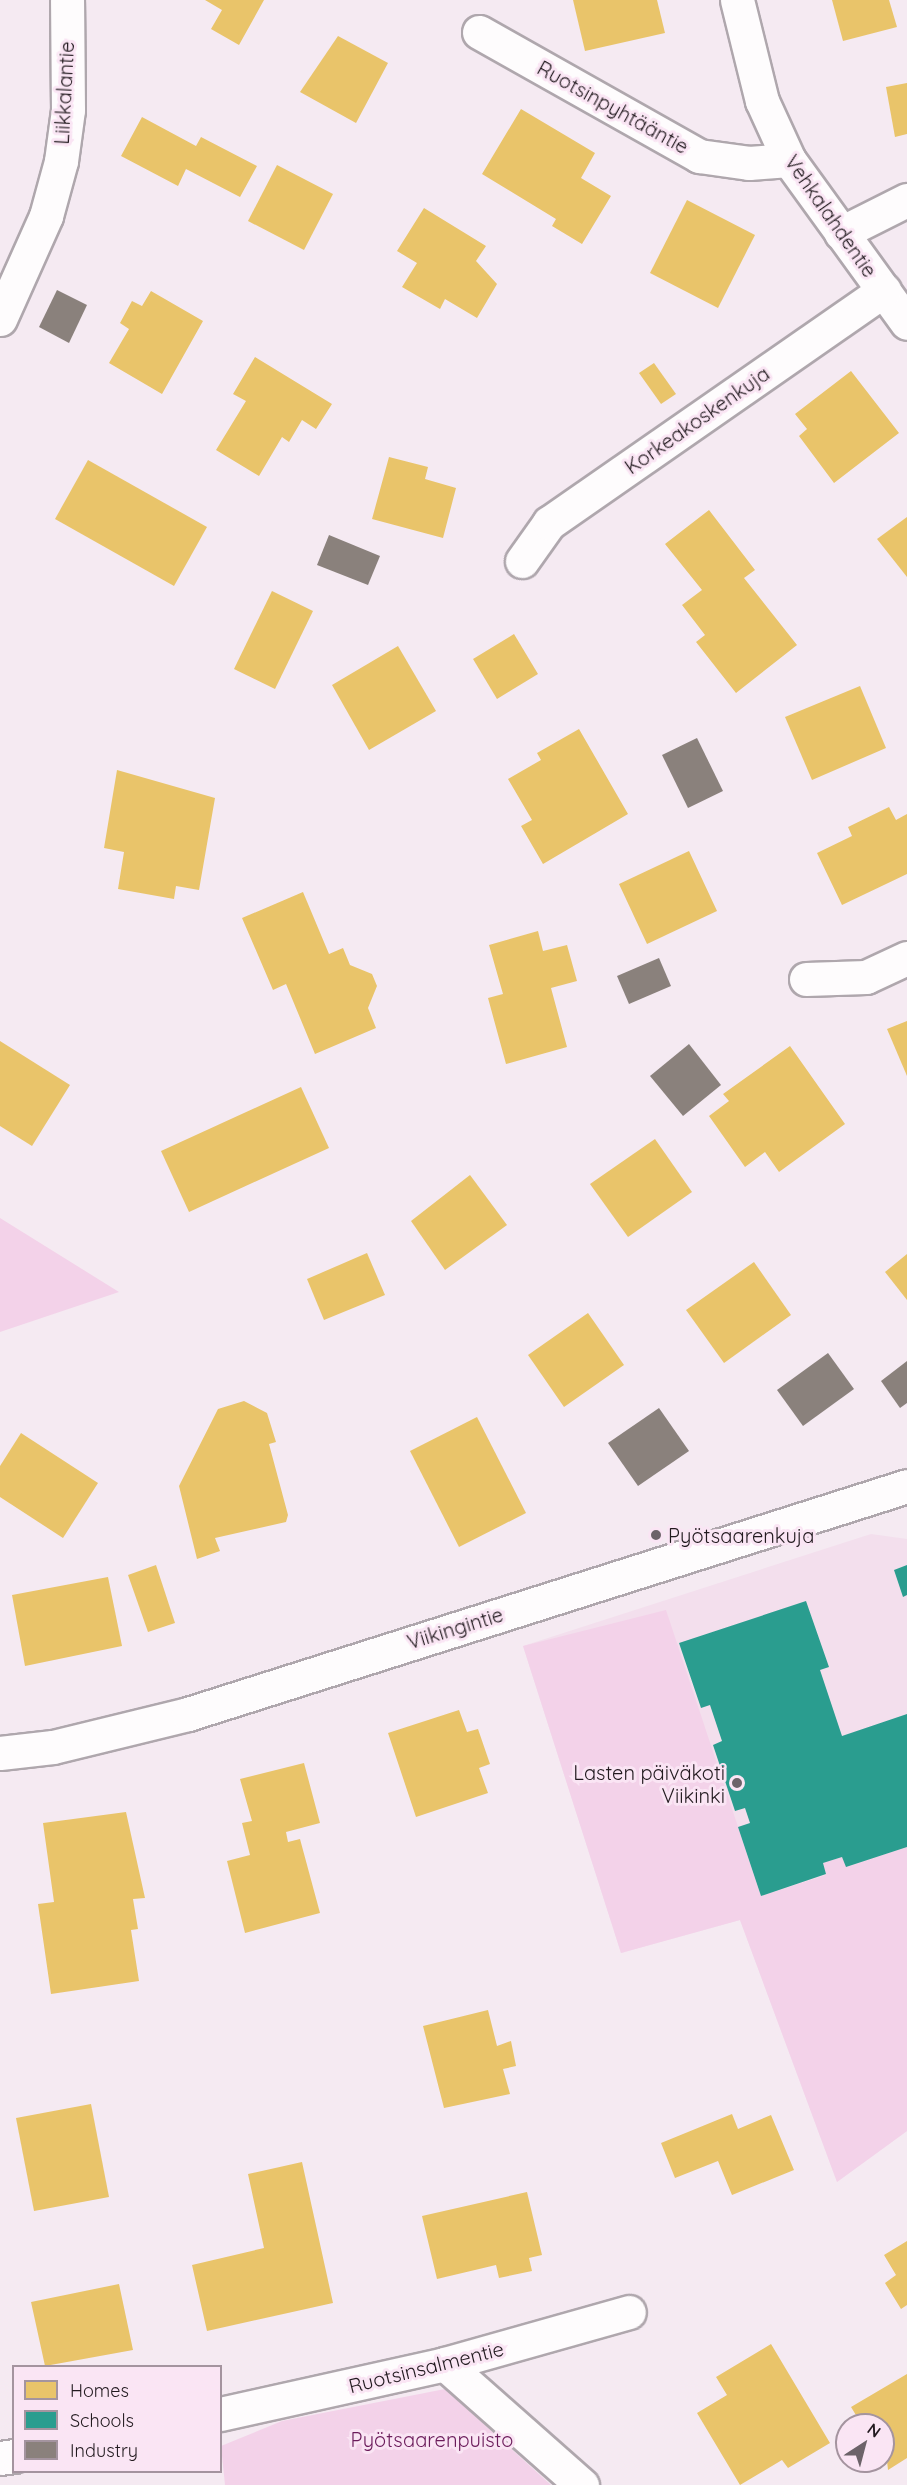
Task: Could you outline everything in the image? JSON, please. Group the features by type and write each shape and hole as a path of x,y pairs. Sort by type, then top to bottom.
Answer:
{"street":[{"name":"Liikkalantie","path":"0,319 46,216 61,161 68,110 67,0"},
{"name":"Vehkalahdentie","path":"737,0 762,101 789,160 907,323"},
{"name":"Ruotsinpyhtääntie","path":"479,32 699,156 749,163 789,160"},
{"path":"841,233 907,200"},
{"name":"Korkeakoskenkuja","path":"522,561 549,523 884,290"},
{"path":"806,979 866,977 907,958"},
{"name":"Viikingintie","path":"0,1753 53,1747 188,1714 907,1486"},
{"name":"Ruotsinsalmentie","path":"222,2414 445,2364 629,2312"},
{"path":"445,2364 582,2485"}],"shaded area":[{"name":"Lasten päiväkoti Viikinki","path":"871,1534 907,1539 907,2131 837,2182 740,1920 621,1953 523,1646"}],"green space":[{"path":"0,1218 119,1292 0,1332"},
{"path":"666,1610 761,1896 826,1875 823,1863 842,1857 847,1867 907,1847 907,2131 837,2182 740,1920 621,1953 523,1646"},
{"name":"Pyötsaarenpuisto","path":"445,2389 551,2485 225,2485 222,2446 282,2421"}],"building: Homes":[{"path":"205,0 264,0 239,45 211,29 222,10"},
{"path":"573,0 657,0 665,33 585,51"},
{"path":"832,0 889,0 897,27 843,41"},
{"path":"338,36 388,63 356,123 300,92"},
{"path":"907,83 907,134 895,137 886,87"},
{"path":"521,109 595,153 581,178 611,196 582,244 552,226 556,219 482,174"},
{"path":"142,117 196,146 201,137 257,166 240,197 186,169 178,186 121,156"},
{"path":"277,165 333,194 304,250 248,221"},
{"path":"687,200 755,235 718,308 650,273"},
{"path":"424,208 486,246 476,261 497,284 477,318 445,299 440,309 402,287 417,263 397,251"},
{"path":"151,291 203,321 162,394 109,363 129,329 120,323 132,301 142,306"},
{"path":"255,357 332,404 316,429 302,420 289,442 282,437 259,476 216,450 246,401 233,394"},
{"path":"654,363 676,394 661,404 639,373"},
{"path":"851,371 899,433 834,483 799,436 807,429 795,414"},
{"path":"389,457 428,467 425,479 456,488 443,538 372,519"},
{"path":"88,460 207,527 174,586 55,519"},
{"path":"709,510 755,570 744,578 797,645 736,693 696,642 705,635 682,605 702,590 665,544"},
{"path":"907,517 907,577 877,539"},
{"path":"272,591 313,611 275,689 234,669"},
{"path":"514,634 538,674 497,699 473,659"},
{"path":"398,646 436,711 369,750 332,685"},
{"path":"860,686 886,748 812,780 785,717"},
{"path":"579,729 628,814 543,864 521,826 532,820 508,779 541,760 537,753"},
{"path":"117,770 215,798 199,890 176,886 174,899 118,889 124,852 104,848"},
{"path":"889,807 896,820 907,814 907,874 842,905 817,853 852,836 848,827"},
{"path":"689,851 717,911 647,944 619,884"},
{"path":"303,892 329,954 343,948 350,965 372,974 377,986 368,1008 376,1028 315,1054 286,984 273,990 242,918"},
{"path":"538,931 543,951 567,945 577,981 551,988 567,1047 506,1064 488,998 503,994 489,945"},
{"path":"907,1021 907,1076 887,1029"},
{"path":"0,1041 70,1085 32,1146 0,1126"},
{"path":"790,1046 845,1124 779,1172 765,1152 745,1167 709,1116 729,1101 723,1094"},
{"path":"301,1087 329,1148 189,1212 161,1151"},
{"path":"655,1139 692,1192 628,1237 590,1184"},
{"path":"470,1175 507,1225 445,1270 411,1221"},
{"path":"367,1253 385,1295 324,1320 307,1279"},
{"path":"907,1254 907,1300 885,1272"},
{"path":"754,1262 791,1315 724,1363 686,1310"},
{"path":"588,1313 624,1365 564,1407 528,1355"},
{"path":"244,1401 267,1413 276,1442 269,1444 288,1515 286,1522 215,1538 220,1551 197,1559 179,1486 218,1409"},
{"path":"477,1417 526,1513 459,1547 410,1451"},
{"path":"21,1433 98,1483 63,1538 0,1497 0,1466"},
{"path":"156,1565 175,1623 148,1632 128,1575"},
{"path":"108,1577 122,1646 25,1666 12,1595"},
{"path":"459,1710 467,1732 478,1729 490,1764 479,1768 488,1793 416,1817 388,1733"},
{"path":"304,1763 320,1823 286,1832 288,1842 300,1839 320,1913 245,1933 227,1861 250,1855 242,1823 252,1821 240,1779"},
{"path":"126,1812 145,1898 133,1899 138,1929 131,1930 139,1981 51,1994 38,1904 54,1902 43,1823"},
{"path":"488,2010 497,2046 511,2041 516,2066 503,2069 510,2094 444,2108 423,2026"},
{"path":"91,2104 109,2197 34,2211 16,2118"},
{"path":"732,2114 738,2129 771,2115 794,2170 732,2195 718,2161 675,2178 661,2143"},
{"path":"302,2162 333,2303 207,2331 192,2265 264,2248 248,2174"},
{"path":"527,2192 542,2255 529,2258 532,2271 499,2278 496,2265 437,2279 422,2216"},
{"path":"907,2241 907,2305 901,2309 885,2283 896,2275 884,2255"},
{"path":"119,2284 133,2350 45,2365 31,2302"},
{"path":"771,2344 830,2443 788,2468 782,2460 740,2485 697,2413 727,2395 716,2377"},
{"path":"907,2374 907,2458 895,2466 895,2413 855,2413 851,2407"}],"building: Schools":[{"path":"907,1565 907,1595 903,1597 894,1570"},
{"path":"806,1601 829,1667 820,1670 842,1736 907,1714 907,1847 846,1867 842,1857 823,1863 826,1874 761,1896 738,1827 750,1823 745,1808 735,1811 713,1745 722,1741 710,1705 701,1708 679,1643"}],"building: Industry":[{"path":"57,290 87,305 69,343 39,327"},
{"path":"329,535 380,556 368,585 317,565"},
{"path":"697,738 723,791 688,808 662,755"},
{"path":"659,958 671,986 629,1004 617,976"},
{"path":"689,1044 721,1085 683,1116 650,1076"},
{"path":"828,1353 854,1389 803,1426 777,1390"},
{"path":"907,1361 907,1403 900,1408 881,1381"},
{"path":"659,1408 689,1451 638,1486 608,1443"}],"place":[{"name":"Pyötsaarenkuja","path":"656,1535"},
{"name":"Lasten päiväkoti Viikinki","path":"737,1783"}]}
